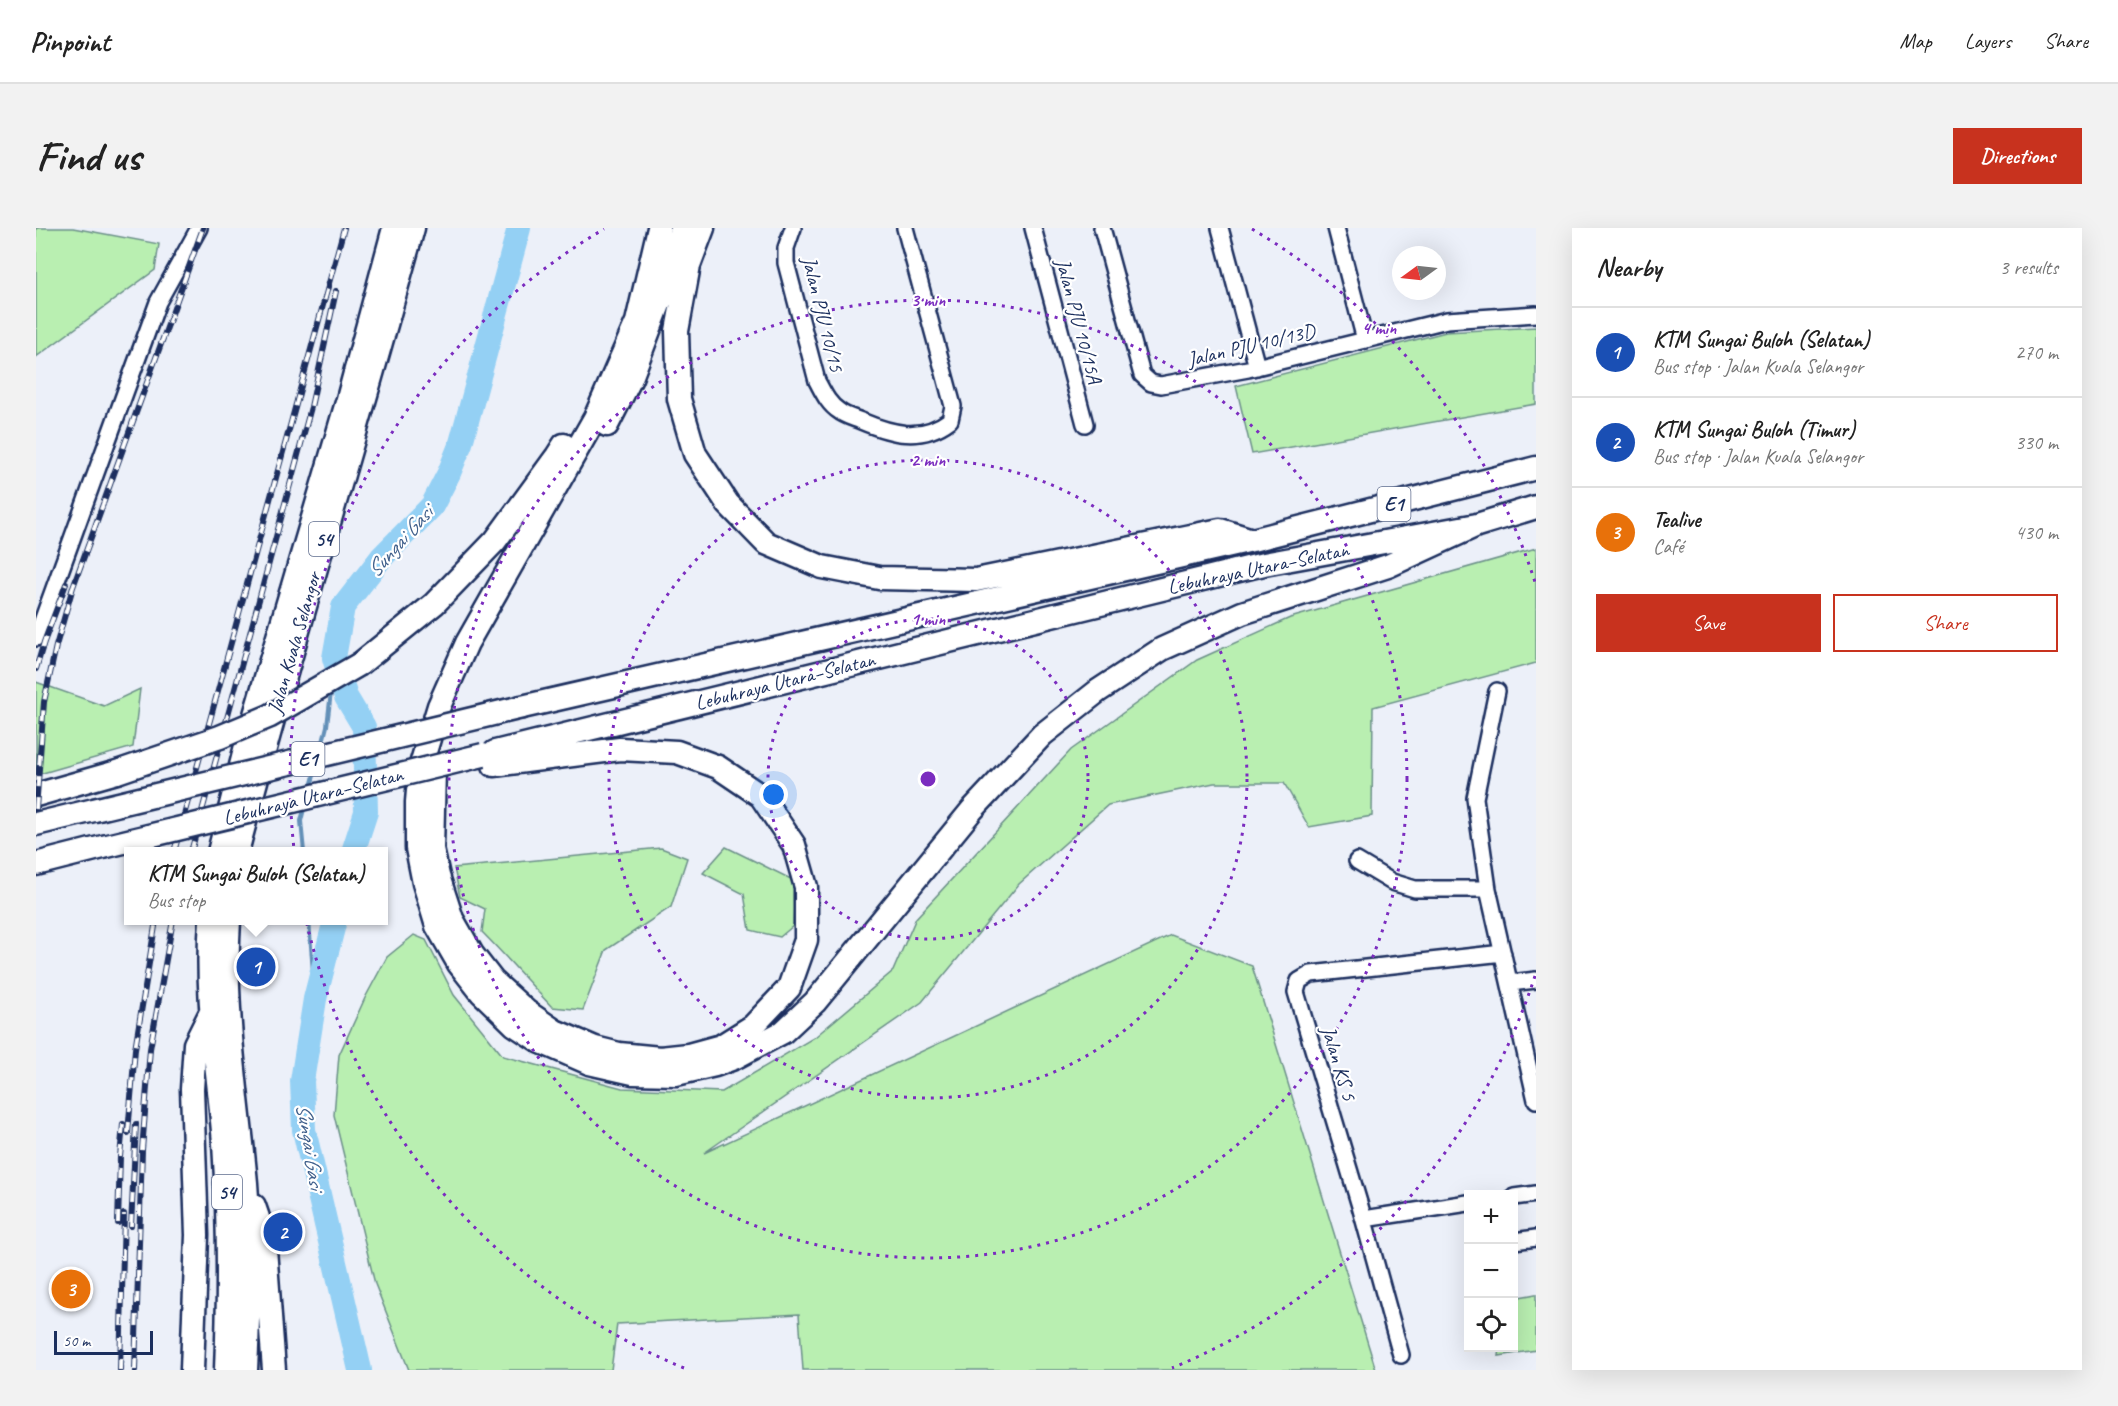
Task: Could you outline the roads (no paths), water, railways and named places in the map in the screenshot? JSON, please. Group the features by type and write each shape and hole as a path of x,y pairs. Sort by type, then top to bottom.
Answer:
{"highway":[{"name":"Jalan Kuala Selangor","path":"220,847 247,742 348,399 394,228"},
{"name":"Jalan Kuala Selangor","path":"238,847 296,631 365,405 413,228"},
{"path":"488,760 620,749 677,752 718,767 760,796 794,845 806,887 806,940 789,988 753,1026 729,1042 713,1049 660,1058 619,1054 595,1048 555,1030 526,1011 486,973 465,944 452,919 432,849 436,750 455,699 495,622 598,443 631,378 662,296 682,228"},
{"path":"704,228 689,265 677,331 679,399 695,454 728,504 766,543 822,567 879,578 976,580 1220,531 1252,540"},
{"path":"657,237 637,322 595,418 467,643 439,706 420,768 417,802 417,848 423,883 437,926 459,964 481,992 514,1025 541,1042 589,1063 633,1073 676,1074 734,1058 783,1032 815,1002 980,802 1042,735 1098,691 1162,649 1242,613 1388,566 1477,525"},
{"path":"36,795 117,772 220,737 270,716 360,664 434,604 495,541 557,456 604,371 657,237"},
{"name":"Lebuhraya Utara–Selatan","path":"36,824 522,707 1252,540 1536,468"},
{"name":"Lebuhraya Utara–Selatan","path":"36,864 388,778 488,760 1264,564 1477,525 1536,507"},
{"name":"54","path":"211,925 210,1014 224,1142 229,1230 230,1290 226,1370"},
{"name":"54","path":"229,925 228,1012 246,1185 249,1288 246,1370"},
{"path":"192,1370 197,1235 192,1089 195,1044 210,1014"},
{"path":"246,1185 264,1235 274,1370"},
{"path":"273,1346 286,1370"}],"street":[{"path":"36,638 158,302 199,228"},
{"name":"Jalan PJU 10/15","path":"793,228 786,248 786,263 817,381 826,398 839,411 858,420 877,428 911,435 940,428 950,420 953,406 905,228"},
{"name":"Jalan PJU 10/15A","path":"1033,228 1085,424"},
{"name":"Jalan PJU 10/13D","path":"1102,228 1142,375 1151,383 1161,385 1257,367 1447,320 1536,314"},
{"path":"1220,228 1257,367"},
{"path":"1340,229 1365,340"},
{"path":"1497,691 1475,798 1488,890 1536,1101"},
{"path":"1357,861 1392,882 1415,889 1488,890"},
{"name":"Jalan KS 5","path":"1401,1355 1364,1219 1296,992 1299,981 1311,974 1503,953"},
{"path":"1510,983 1536,980"},
{"path":"1518,1196 1536,1194"},
{"path":"1364,1219 1464,1204"},
{"path":"1518,1240 1536,1238"}],"waterway":[{"name":"Sungai Gasi","path":"355,847 366,812 364,727 346,697 334,658 343,607 381,558 432,506 449,473 461,443 519,228"},
{"name":"Sungai Gasi","path":"333,669 334,658"},
{"path":"322,746 331,692"},
{"path":"310,790 317,765"},
{"path":"304,847 301,821 305,805"},
{"path":"309,925 315,999"},
{"name":"Sungai Gasi","path":"334,925 315,999 302,1081 304,1130 360,1370"}],"railway":[{"path":"36,809 44,702 56,646 73,587 203,228"},
{"path":"175,847 344,228"},
{"path":"192,847 311,407 336,291"},
{"path":"36,669 66,584"},
{"path":"128,1133 135,1049 155,925"},
{"path":"135,1370 142,1150 150,1049 172,925"},
{"path":"118,1223 123,1124"},
{"path":"131,1226 136,1124"},
{"path":"120,1370 124,1214"}],"place":[{"name":"KTM Sungai Buloh (Selatan)","path":"256,967"},
{"name":"KTM Sungai Buloh (Timur)","path":"283,1232"},
{"name":"Tealive","path":"71,1289"}]}
